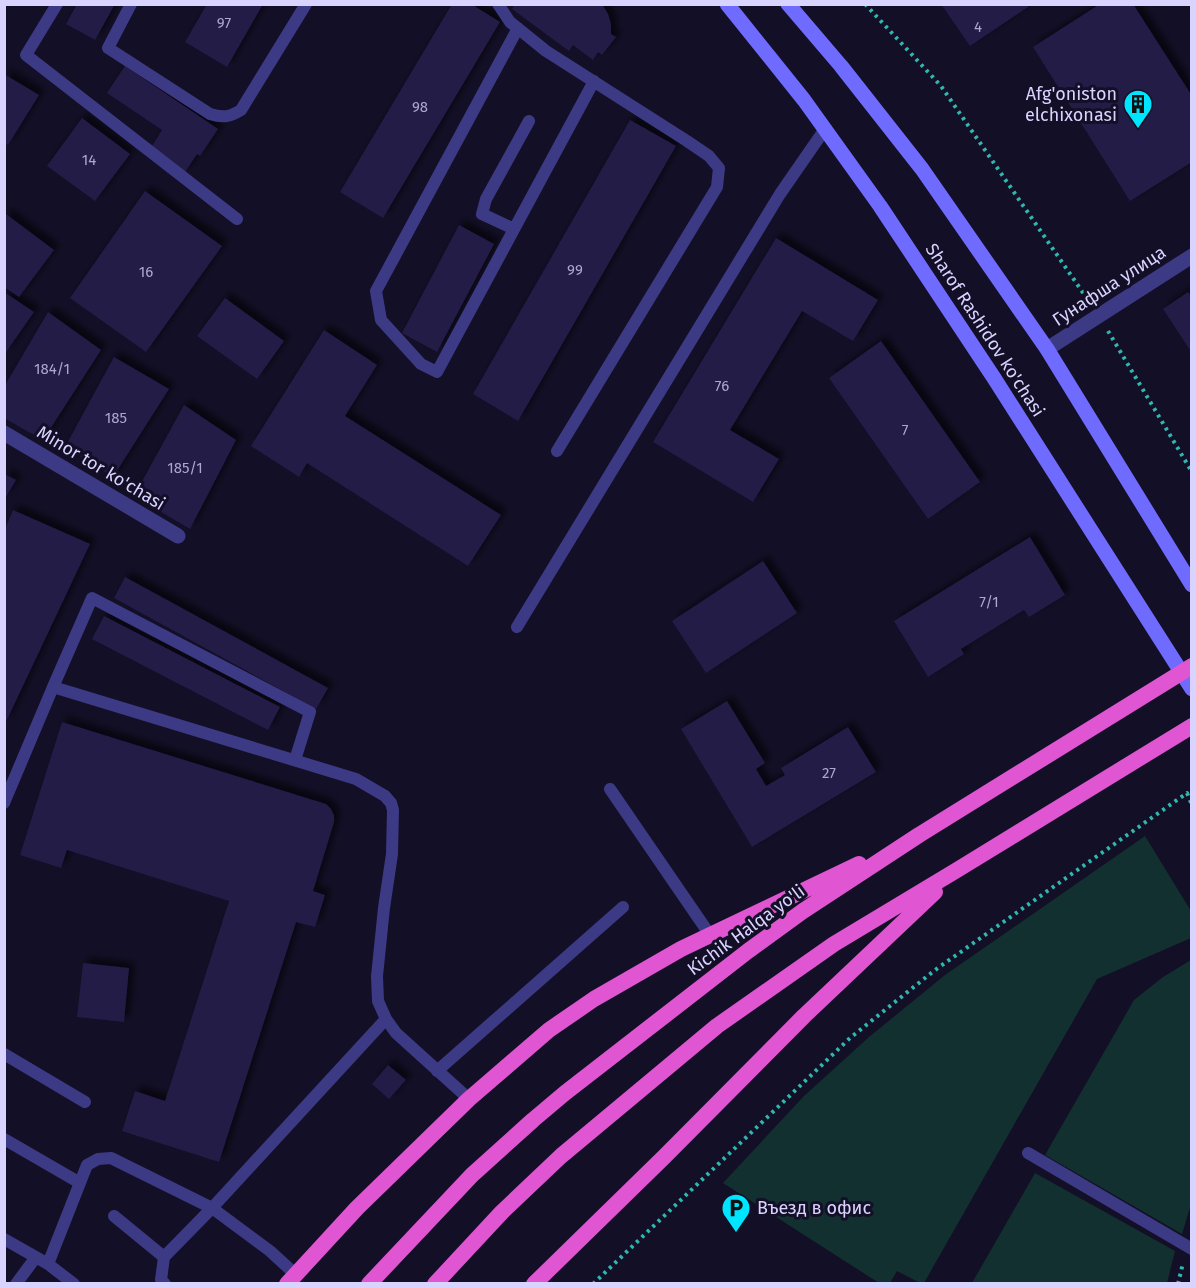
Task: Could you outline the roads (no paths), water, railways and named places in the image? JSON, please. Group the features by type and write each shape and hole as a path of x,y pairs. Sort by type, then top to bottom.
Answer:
{"highway":[{"name":"Kichik Halqa yo'li","path":"369,1284 444,1204 502,1147 565,1093 694,991 803,910 1186,669"},
{"path":"435,1284 502,1212 561,1156 717,1026 834,944 1191,726"},
{"path":"291,1279 357,1208 469,1099 549,1030 594,999 681,949 919,835"},
{"path":"534,1284 804,1016 957,870"}],"main road":[{"name":"Sharof Rashidov ko'chasi","path":"727,4 804,100 880,206 1186,669 1191,689"},
{"name":"Sharof Rashidov ko'chasi","path":"788,4 841,66 922,169 1047,349 1191,585"}],"street":[{"name":"Гунафша улица","path":"1047,349 1191,256"},
{"name":"Minor tor ko'chasi","path":"4,433 178,536"}],"lane":[{"path":"57,4 26,55 237,219"},
{"path":"131,4 108,48 210,114 221,117 232,116 241,110 306,4"},
{"path":"498,4 510,22 546,51 709,156 719,168 717,188 557,451"},
{"path":"518,28 375,291 381,320 421,364 437,372 594,81"},
{"path":"514,229 482,214 486,199 529,121"},
{"path":"517,627 780,194 825,129"},
{"path":"4,803 8,785 92,598 310,712 295,760"},
{"path":"53,687 356,779 385,796 393,810 392,854 377,976 378,1000 386,1019 396,1033 469,1099"},
{"path":"610,789 710,935"},
{"path":"437,1071 623,907"},
{"path":"165,1284 161,1280 164,1257 386,1019"},
{"path":"4,1053 85,1102"},
{"path":"4,1139 80,1184"},
{"path":"1028,1153 1191,1249"},
{"path":"48,1264 87,1165 98,1159 111,1158 212,1208 270,1251 291,1279"},
{"path":"114,1216 164,1257"},
{"path":"4,1239 48,1264 74,1284"},
{"path":"16,1284 36,1257"}],"place":[{"name":"Afg'oniston elchixonasi","path":"1138,130"},
{"name":"Въезд в офис","path":"736,1234"}]}
